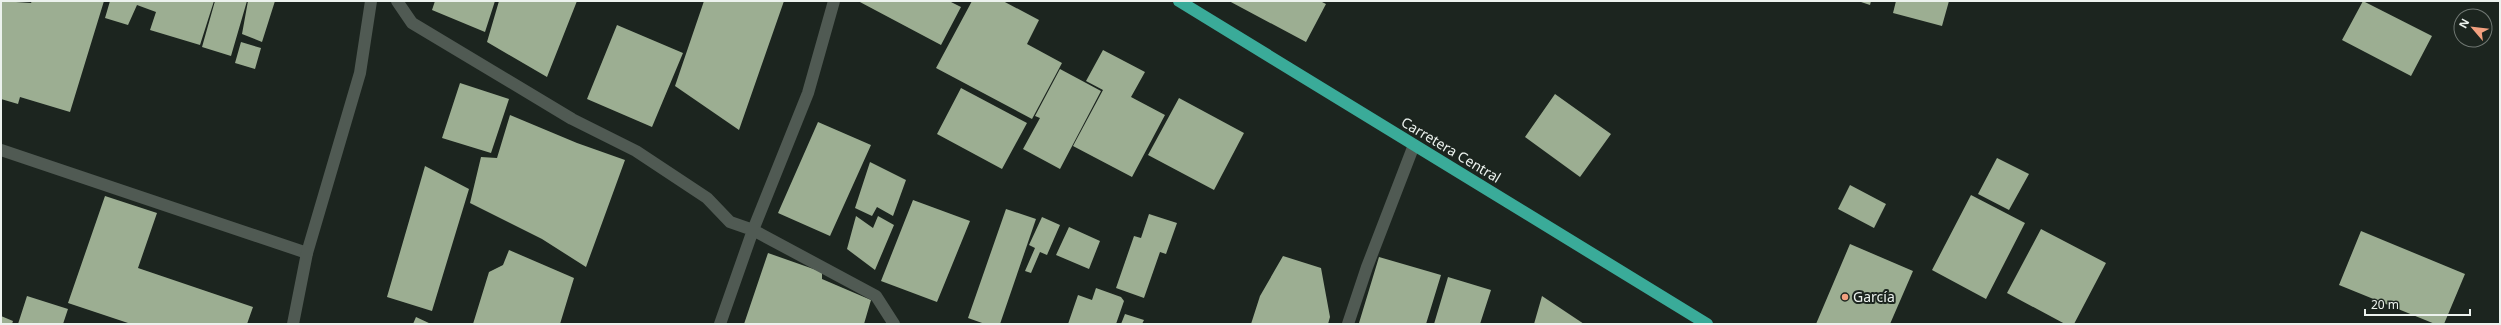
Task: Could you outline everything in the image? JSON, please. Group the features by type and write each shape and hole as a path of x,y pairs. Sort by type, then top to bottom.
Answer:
{"highway":[{"name":"Carretera Central","path":"1179,1 1414,145 1696,321 1708,324"}],"street":[{"path":"293,324 307,253 360,73 371,1"},
{"path":"397,1 412,23 572,119 636,150 707,198 730,222 753,230 876,296 894,324"},
{"path":"720,324 753,230 808,92 834,1"},
{"path":"1348,324 1367,267 1414,145"},
{"path":"1,150 307,253"}],"building":[{"path":"1,1 31,3 32,1 104,1 70,112 20,97 18,104 1,99"},
{"path":"110,1 214,1 200,45 150,30 156,12 137,5 128,25 105,18"},
{"path":"215,1 247,1 231,56 202,47"},
{"path":"248,1 275,1 262,42 242,34"},
{"path":"435,1 495,1 485,32 432,10"},
{"path":"499,1 577,1 547,77 487,42"},
{"path":"704,1 784,1 739,130 675,86"},
{"path":"858,1 949,1 961,7 941,45"},
{"path":"972,1 1003,1 1039,20 1027,44 1062,63 1032,119 936,68"},
{"path":"1229,1 1320,1 1326,4 1306,42"},
{"path":"1858,1 1871,1 1870,5"},
{"path":"1896,1 1949,1 1942,26 1893,13"},
{"path":"2363,1 2432,36 2411,76 2342,40"},
{"path":"617,25 683,53 652,127 587,99"},
{"path":"241,42 261,48 255,69 235,63"},
{"path":"1103,50 1145,72 1131,97 1165,115 1132,177 1073,146 1103,90 1086,81"},
{"path":"1060,69 1101,91 1060,169 1023,149 1040,118 1035,116"},
{"path":"460,83 509,99 491,153 442,138"},
{"path":"961,88 1027,123 1002,169 937,134"},
{"path":"1555,94 1611,134 1580,177 1525,137"},
{"path":"1179,98 1244,133 1214,190 1148,155"},
{"path":"510,115 577,143 625,160 586,267 542,239 470,203 481,157 497,158"},
{"path":"818,122 871,145 830,236 778,213"},
{"path":"1997,158 2029,174 2009,210 1978,194"},
{"path":"870,162 906,180 893,216 877,207 872,216 855,208"},
{"path":"425,166 469,189 432,311 387,297"},
{"path":"1850,185 1886,204 1874,228 1838,209"},
{"path":"1971,195 2025,223 1986,299 1932,270"},
{"path":"105,196 157,213 138,268 253,307 247,324 131,324 68,303"},
{"path":"913,200 970,221 937,302 881,281"},
{"path":"1006,209 1036,219 1000,324 985,324 968,318"},
{"path":"1149,214 1177,223 1166,254 1160,252 1144,298 1116,288 1134,236 1141,238"},
{"path":"856,216 873,228 878,216 894,225 875,270 847,249"},
{"path":"1042,217 1060,225 1047,255 1040,252 1031,273 1025,271 1035,248 1029,245"},
{"path":"1069,227 1100,241 1089,269 1056,255"},
{"path":"2041,229 2106,263 2074,324 2065,324 2007,293"},
{"path":"2361,231 2465,274 2444,324 2435,324 2339,285"},
{"path":"1850,244 1913,271 1890,324 1816,324"},
{"path":"509,250 574,278 560,324 473,324 489,272 503,265"},
{"path":"768,253 822,272 822,279 871,300 864,324 744,324"},
{"path":"1283,256 1321,268 1330,317 1328,324 1251,324 1260,296"},
{"path":"1379,257 1441,275 1426,324 1359,323"},
{"path":"1448,277 1491,290 1480,324 1434,324"},
{"path":"1096,288 1121,297 1124,301 1116,324 1068,324 1078,295 1092,300"},
{"path":"27,296 68,309 63,324 18,324"},
{"path":"1542,296 1584,324 1534,324"},
{"path":"1125,314 1144,320 1142,324 1121,324"},
{"path":"1,316 13,321 12,324 1,324"},
{"path":"416,317 431,324 413,324"}],"place":[{"name":"García","path":"1845,297"}]}
